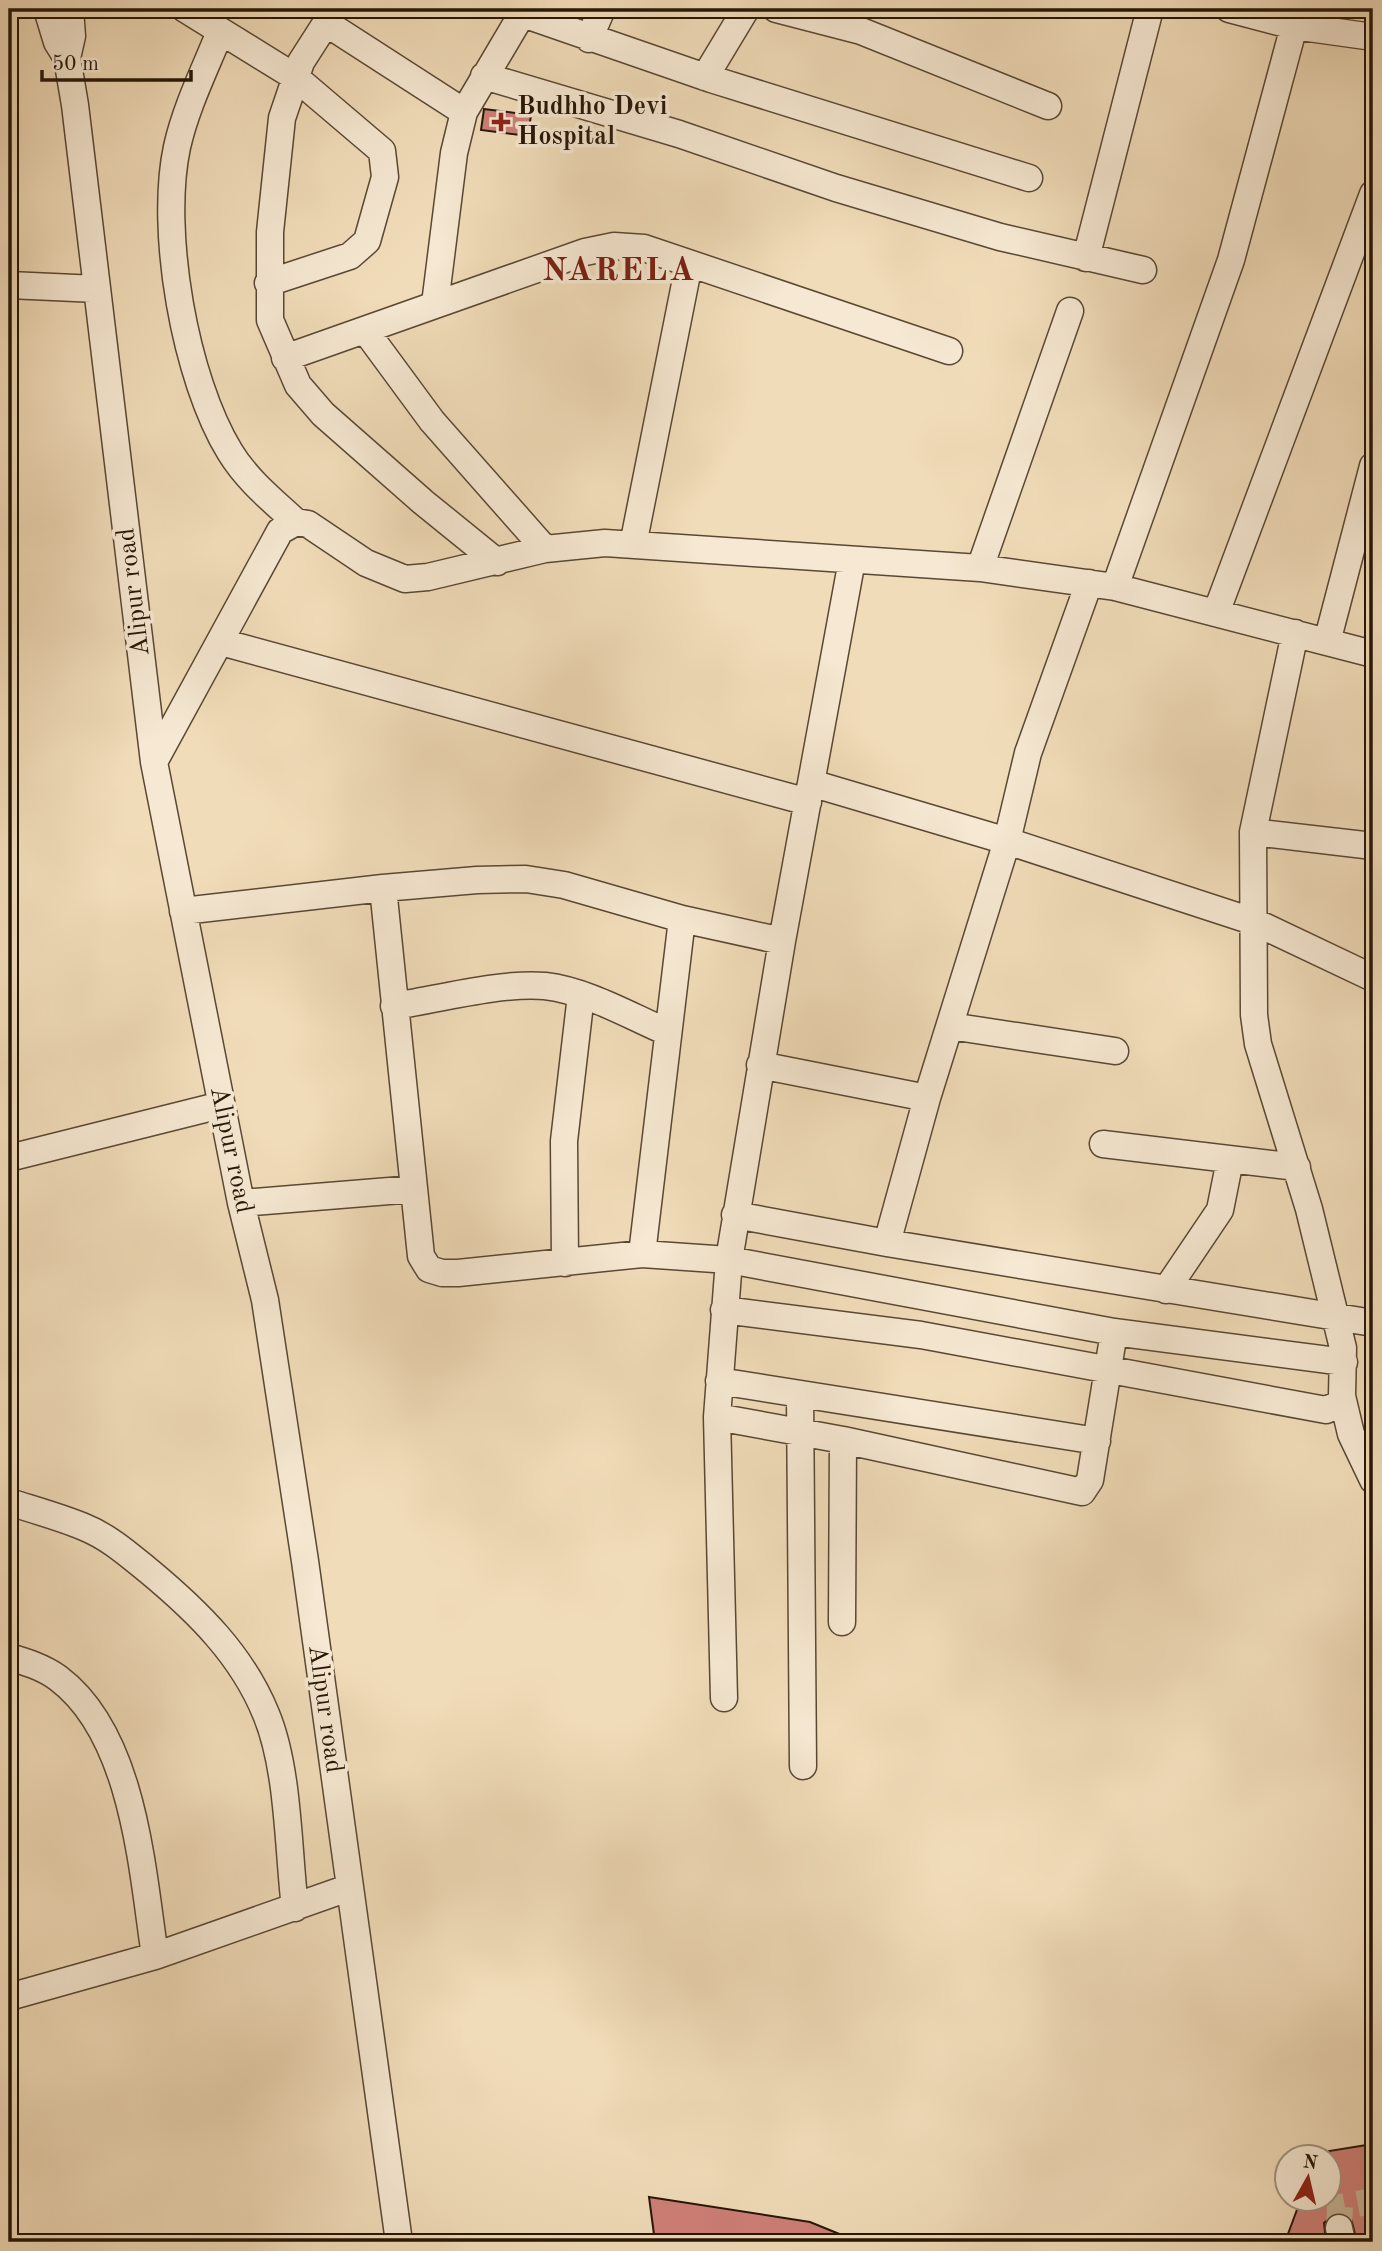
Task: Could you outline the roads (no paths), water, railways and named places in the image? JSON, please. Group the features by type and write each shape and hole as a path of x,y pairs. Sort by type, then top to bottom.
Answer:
{"street":[{"name":"Alipur road","path":"47,9 57,42 66,58 75,104 154,762 221,1105 265,1300 274,1352 399,2242"},
{"name":"Alipur road","path":"66,58 72,36 70,9"},
{"path":"185,9 295,77 382,151 385,177 373,230 360,249 350,256 268,283"},
{"path":"589,39 602,9"},
{"path":"705,77 746,9"},
{"path":"776,9 861,31 1048,106"},
{"path":"1086,258 1150,9"},
{"path":"1229,9 1294,26 1373,37"},
{"path":"435,304 454,153 464,112 524,11 589,39 1029,178"},
{"path":"464,112 330,16 301,62 282,118 268,283 270,320 298,385 323,414 423,502 497,562"},
{"path":"1115,587 1231,260 1294,26"},
{"path":"220,32 185,120 173,173 171,200 180,302 201,385 224,441 248,478 296,522 307,524 385,573 405,579 428,577 578,543 980,568 1115,587 1373,654"},
{"path":"484,76 679,134 836,188 1000,237 1143,270"},
{"path":"1216,612 1373,194"},
{"path":"285,358 584,252 614,246 644,248 949,351"},
{"path":"633,545 689,264"},
{"path":"9,285 97,289"},
{"path":"980,568 1070,311"},
{"path":"365,330 432,421 545,549"},
{"path":"1327,642 1373,466"},
{"path":"154,762 280,531 296,522"},
{"path":"724,1698 717,1417 729,1260 782,941 852,560"},
{"path":"887,1243 927,1098 1007,841 1028,753 1089,583"},
{"path":"1295,634 1253,832 1255,1031 1297,1167 1334,1315 1344,1362 1342,1396 1351,1434 1373,1480"},
{"path":"221,642 1007,841 1255,922 1373,978"},
{"path":"1253,832 1373,846"},
{"path":"183,911 383,888 526,879 564,885 682,919 782,941"},
{"path":"383,888 421,1255 429,1269 442,1273 458,1273 642,1254 729,1260 1114,1332 1344,1362"},
{"path":"642,1254 682,919"},
{"path":"394,1006 519,986 544,986 581,995 667,1031"},
{"path":"565,1263 564,1142 581,995"},
{"path":"950,1026 1115,1051"},
{"path":"761,1065 927,1098"},
{"path":"9,1157 221,1105"},
{"path":"1103,1144 1297,1167"},
{"path":"1166,1290 1220,1210 1230,1160"},
{"path":"241,1203 415,1189"},
{"path":"735,1215 887,1243 1373,1323"},
{"path":"724,1310 921,1335 1326,1410 1339,1404 1342,1396"},
{"path":"717,1417 843,1440 1082,1492 1089,1487 1114,1332"},
{"path":"719,1381 1097,1441"},
{"path":"800,1394 803,1766"},
{"path":"842,1622 843,1440"},
{"path":"9,1502 86,1527 116,1544 189,1604 221,1639 248,1679 267,1716 287,1820 295,1908"},
{"path":"9,1657 33,1664 58,1679 86,1706 109,1746 134,1822 155,1956"},
{"path":"9,1997 155,1956 348,1888"}],"tunnel":[{"path":"1339,2228 1340,2207 1373,2201"}],"place":[{"name":"Budhho Devi Hospital","path":"501,122"}],"district":[{"name":"NARELA","path":"619,271"}]}
